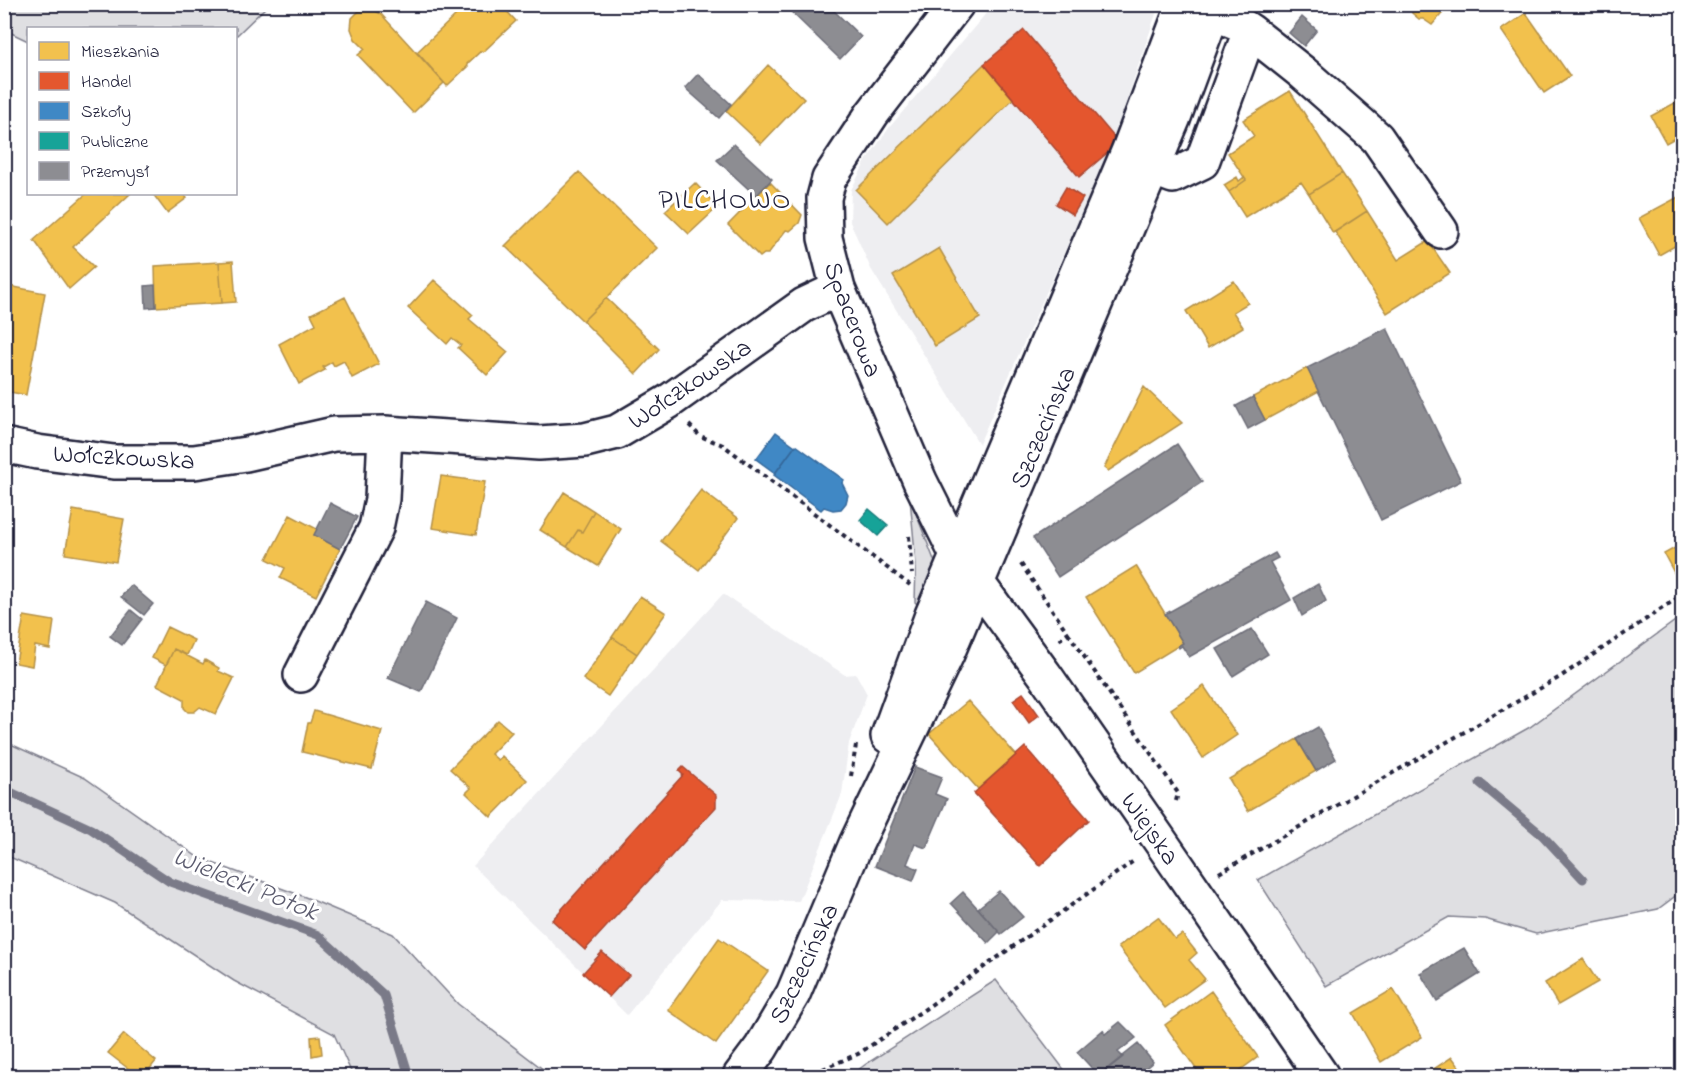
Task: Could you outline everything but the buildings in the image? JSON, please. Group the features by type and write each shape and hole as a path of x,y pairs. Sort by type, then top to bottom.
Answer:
{"street":[{"name":"Spacerowa","path":"957,4 872,114 829,179 824,198 825,238 838,289 920,481 957,555 977,582"},
{"path":"1201,7 1238,23 1250,31 1303,73 1377,138 1440,231"},
{"name":"Szczecińska","path":"740,1077 761,1048 793,994 856,844 947,654 1201,7"},
{"path":"1141,158 1173,177 1202,162 1250,31"},
{"name":"Szczecińska","path":"856,844 901,699 957,555 1141,158"},
{"name":"Wołczkowska","path":"4,445 37,452 114,462 194,462 246,454 334,434 385,433 539,443 585,440 617,432 668,402 796,310 838,289"},
{"path":"301,675 376,528 382,499 385,433"},
{"name":"Wiejska","path":"977,582 1161,842 1322,1077"}],"path":[{"path":"668,402 700,436 723,445 912,586"},
{"path":"1015,555 1068,633 1054,644"},
{"path":"1192,888 1560,677 1683,595"},
{"path":"806,1077 858,1054 1161,842"}],"shaded area":[{"path":"5,4 268,5 237,35 237,27 27,27 27,41 5,30"},
{"path":"993,5 1059,5 1072,12 1085,5 1159,5 1114,137 1119,143 1108,153 979,444 871,269 850,222 851,190 866,161 889,128"},
{"path":"910,498 936,565 917,604 915,602 916,564"},
{"path":"723,594 845,675 856,674 867,694 849,743 842,794 799,901 722,900 627,1015 473,866"},
{"path":"1682,616 1682,891 1658,909 1536,934 1485,919 1449,917 1326,986 1258,880 1530,727"},
{"path":"4,741 85,778 199,858 305,897 393,934 458,1004 548,1073 595,1076 353,1076 334,1034 234,981 115,903 5,855"},
{"path":"996,980 1069,1076 850,1076 866,1064"}],"waterway":[{"path":"1480,783 1542,835 1583,879"},
{"name":"Wielecki Potok","path":"4,789 91,829 170,882 318,935 384,995 409,1076"}],"district":[{"name":"PILCHOWO","path":"725,198"}]}
